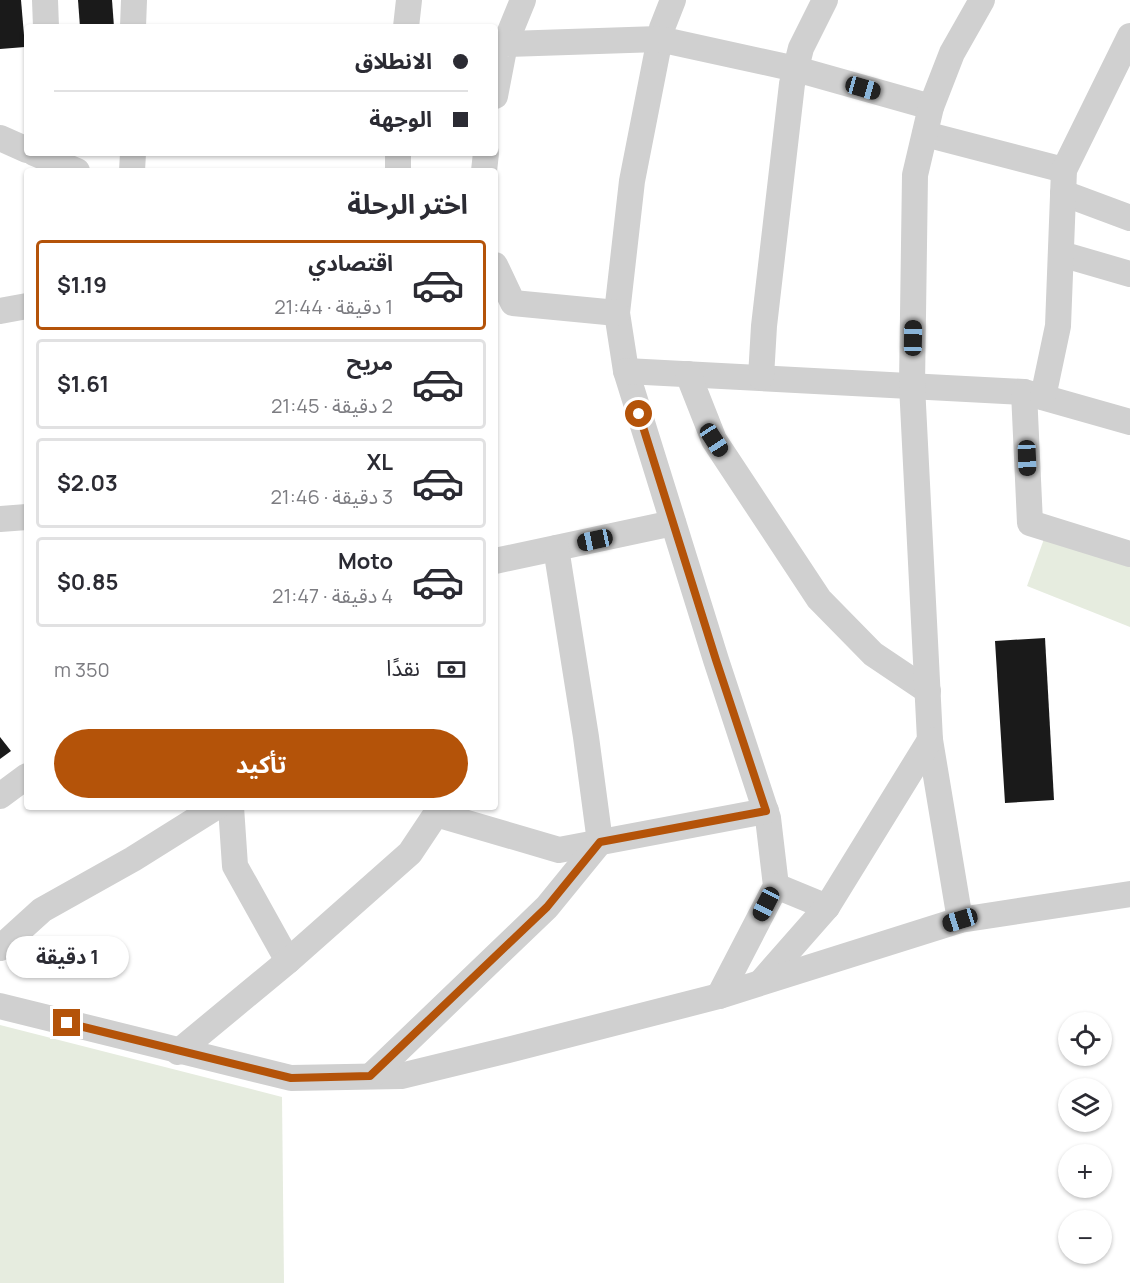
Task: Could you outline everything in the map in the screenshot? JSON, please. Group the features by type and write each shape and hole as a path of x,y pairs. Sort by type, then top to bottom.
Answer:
{"street":[{"path":"45,0 46,24"},
{"path":"133,24 134,0"},
{"path":"406,24 409,0"},
{"path":"498,65 500,44 523,0"},
{"path":"673,0 659,39 632,181 617,313 626,371 766,811 776,886 719,996"},
{"path":"761,377 792,84 801,48 825,0"},
{"path":"960,920 930,740 912,385 915,175 931,107 952,53 981,0"},
{"path":"1130,36 1121,75 1064,181 1058,326 1034,395 1030,523 1130,554"},
{"path":"500,44 659,39 796,69 931,107"},
{"path":"925,134 1064,181 1130,218"},
{"path":"0,138 24,149"},
{"path":"48,156 71,168"},
{"path":"1061,254 1130,273"},
{"path":"498,272 513,303 617,313"},
{"path":"0,311 24,307"},
{"path":"626,371 912,385 1034,395 1130,422"},
{"path":"688,374 714,440 819,599 873,654 928,691"},
{"path":"0,519 24,517"},
{"path":"498,560 673,523"},
{"path":"370,1076 547,907 600,842 556,548"},
{"path":"762,981 827,907 930,740"},
{"path":"0,796 24,778"},
{"path":"0,948 42,910 133,859 211,810"},
{"path":"231,810 235,866 288,961"},
{"path":"178,1052 288,961 410,853 437,811 559,850 766,811"},
{"path":"776,886 827,907"},
{"path":"0,1006 178,1052 291,1078 400,1076 719,996 960,920 1130,894"}],"shaded area":[{"path":"1044,539 1130,563 1130,627 1027,586"},
{"path":"0,1025 282,1097 284,1283 0,1283"}],"building":[{"path":"0,0 21,0 24,47 0,49"},
{"path":"78,0 112,0 114,24 80,24"},
{"path":"1045,638 1054,800 1005,803 995,641"},
{"path":"0,737 11,751 0,759"}],"route":[{"path":"67,1023 291,1078 370,1076 547,907 600,842 766,811 639,414"}]}
